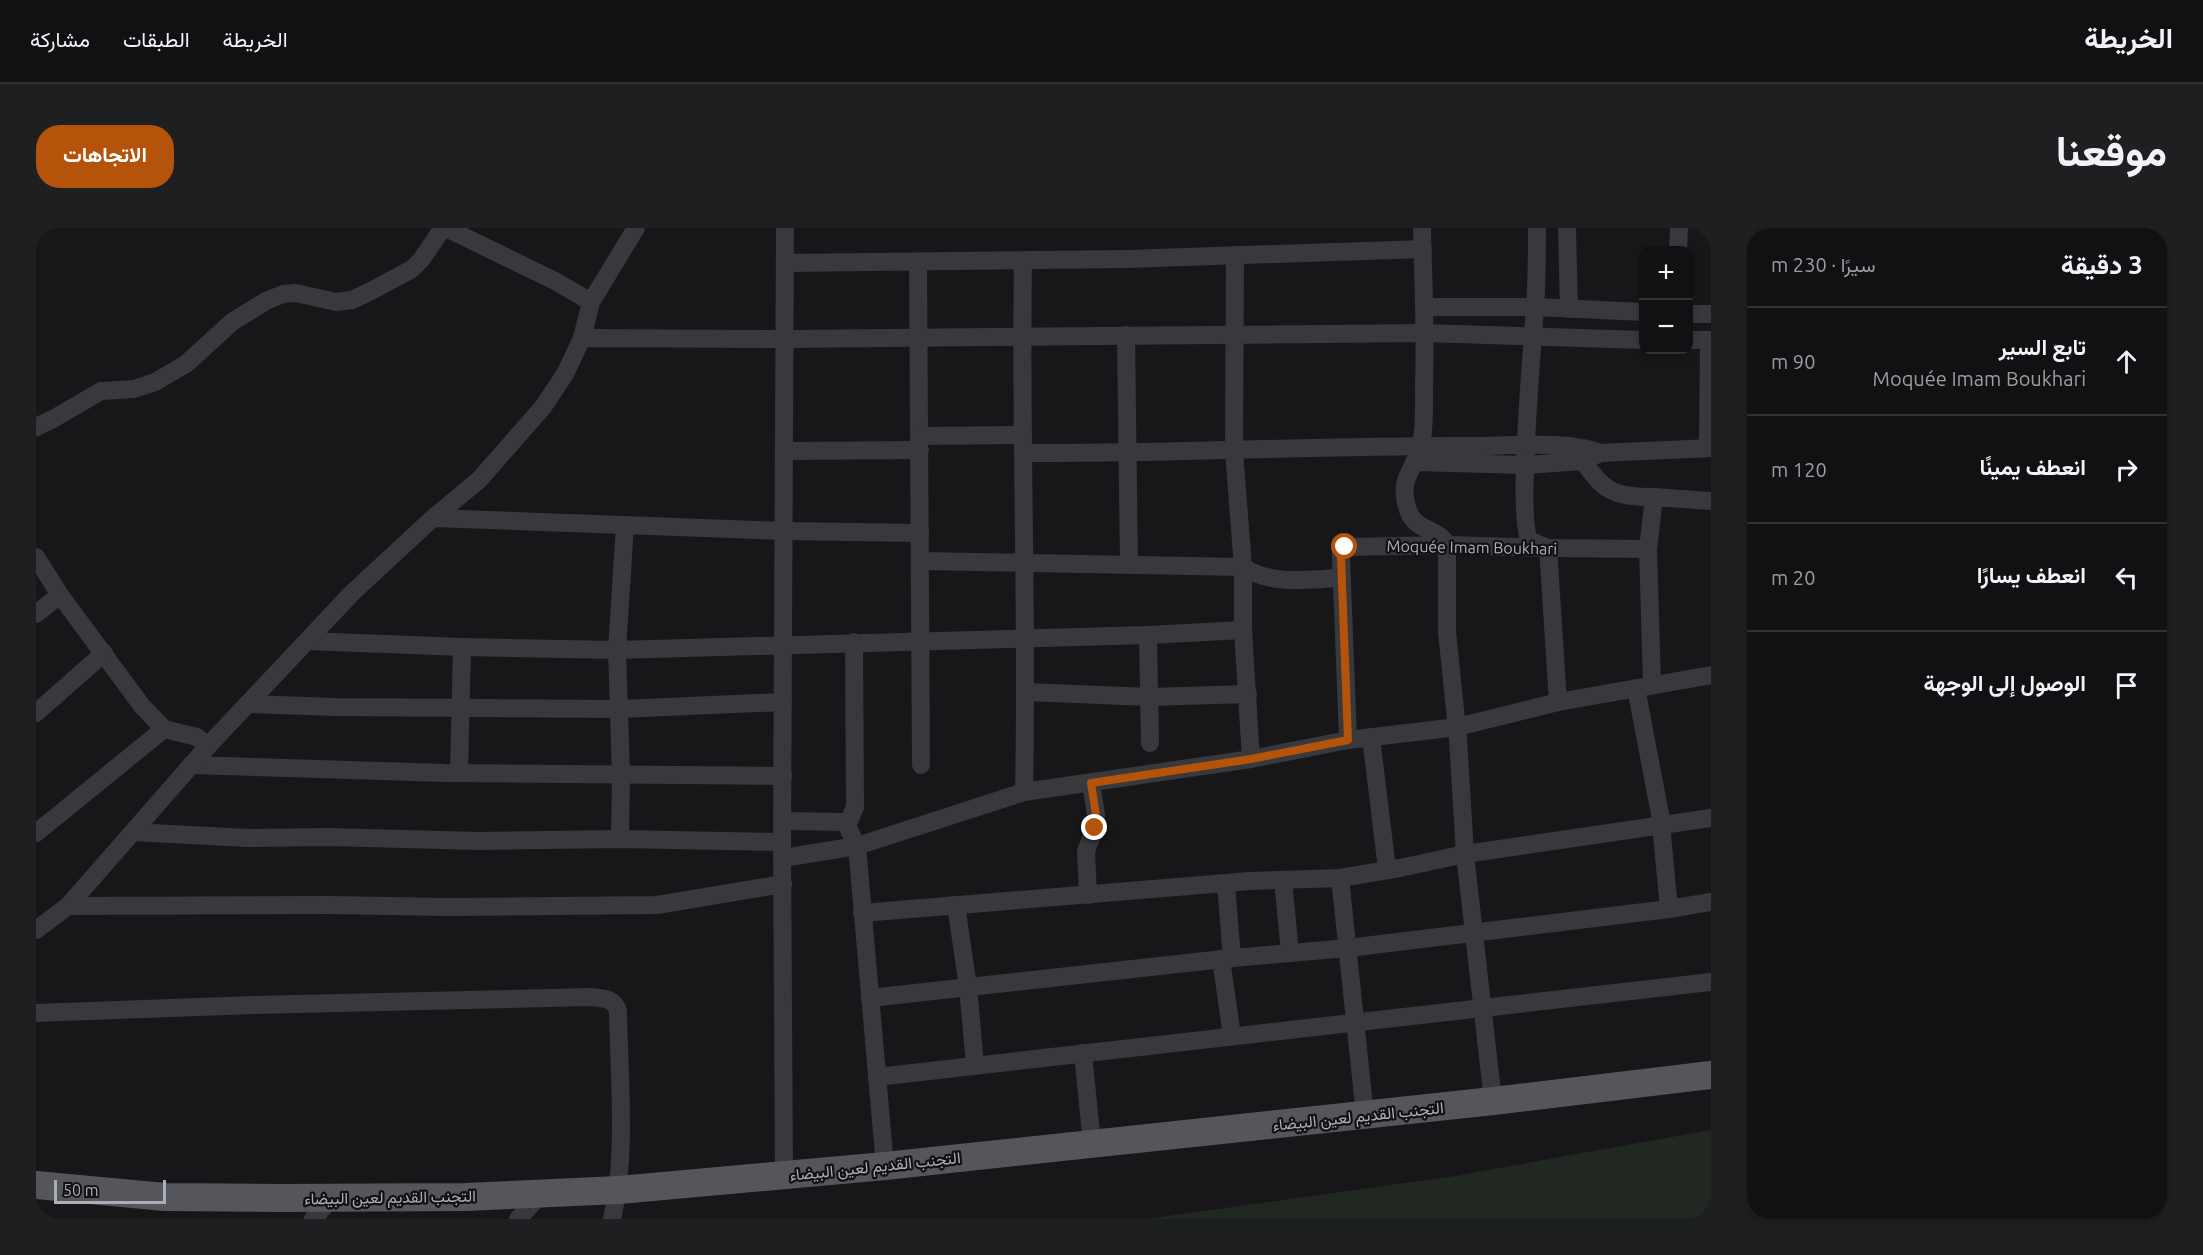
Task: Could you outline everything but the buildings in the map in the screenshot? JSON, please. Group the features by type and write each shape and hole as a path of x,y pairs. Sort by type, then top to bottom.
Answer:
{"main road":[{"name":"التجنب القديم لعين البيضاء","path":"39,1189 165,1197 332,1198 466,1197 619,1190 885,1166 1493,1101 1711,1075"}],"street":[{"path":"36,930 68,906 208,746 352,593 479,480 543,407 565,374 582,338 591,302 636,228"},
{"path":"784,1176 785,228"},
{"path":"1422,228 1426,333 1418,454 1406,476 1405,487 1407,510 1412,519 1420,527 1443,537 1448,545 1448,632 1465,854 1493,1101"},
{"path":"1537,228 1535,307 1526,446 1526,534 1530,541 1548,548 1558,702"},
{"path":"1567,228 1569,309"},
{"path":"1678,246 1679,228"},
{"path":"36,427 101,391 134,389 155,382 186,364 232,322 266,301 283,294 296,293 336,302 352,300 371,291 412,269 449,229 591,302"},
{"path":"786,263 1023,261 1422,249"},
{"path":"1236,255 1233,333 1234,451 1243,567 1243,630 1251,759"},
{"path":"1023,261 1026,692 1024,792"},
{"path":"918,262 921,765"},
{"path":"1425,307 1535,307 1639,312"},
{"path":"1693,314 1711,314"},
{"path":"582,338 785,339 1233,333 1426,333 1639,340"},
{"path":"1126,335 1129,564"},
{"path":"1418,454 1526,446 1578,447 1600,453 1710,448 1710,340 1693,340"},
{"path":"785,451 920,443 1023,444 1128,454 1234,451 1418,454 1526,465 1583,461 1600,453"},
{"path":"1583,461 1602,486 1616,493 1711,501"},
{"path":"1654,497 1648,549 1644,686 1662,825 1669,909"},
{"path":"433,519 784,531 920,533"},
{"path":"620,839 621,775 617,650 625,525"},
{"name":"Moquée Imam Boukhari","path":"1348,740 1341,551 1345,547 1448,545 1648,549"},
{"path":"36,557 60,595 142,706 164,729 196,737 208,746"},
{"path":"920,561 1243,567 1257,575 1281,579 1342,578"},
{"path":"36,614 60,595"},
{"path":"307,641 617,650 1148,635 1243,630"},
{"path":"1148,635 1150,742"},
{"path":"854,642 855,807 848,822 848,830 857,846 885,1166"},
{"path":"459,773 462,647"},
{"path":"36,713 104,652"},
{"path":"133,832 247,838 328,837 479,841 620,839 783,850 857,846 1024,792 1251,759 1348,740 1457,727 1558,702 1711,675"},
{"path":"1026,692 1149,697 1248,694"},
{"path":"248,704 619,710 783,702"},
{"path":"36,834 164,729"},
{"path":"1371,737 1387,869"},
{"path":"192,765 459,773 783,776"},
{"path":"1088,895 1086,851 1095,828 1096,815 1091,783"},
{"path":"862,913 1226,884 1340,878 1465,854 1711,818"},
{"path":"783,821 848,822"},
{"path":"1340,878 1365,1115"},
{"path":"1283,880 1290,953"},
{"path":"68,906 328,905 447,908 657,905 783,884"},
{"path":"1226,884 1226,959 1232,1035"},
{"path":"870,998 1348,948 1711,902"},
{"path":"956,905 968,987 975,1065"},
{"path":"877,1077 1711,982"},
{"path":"36,1012 591,997 610,1000 616,1005 618,1011 619,1190 612,1219"},
{"path":"1083,1053 1092,1144"},
{"path":"518,1219 543,1192"},
{"path":"313,1219 332,1198"}],"shaded area":[{"path":"1711,1130 1711,1219 1147,1219 1455,1176"}],"route":[{"path":"1095,828 1096,815 1091,783 1251,759 1348,740 1341,557 1341,551 1345,547"}]}
